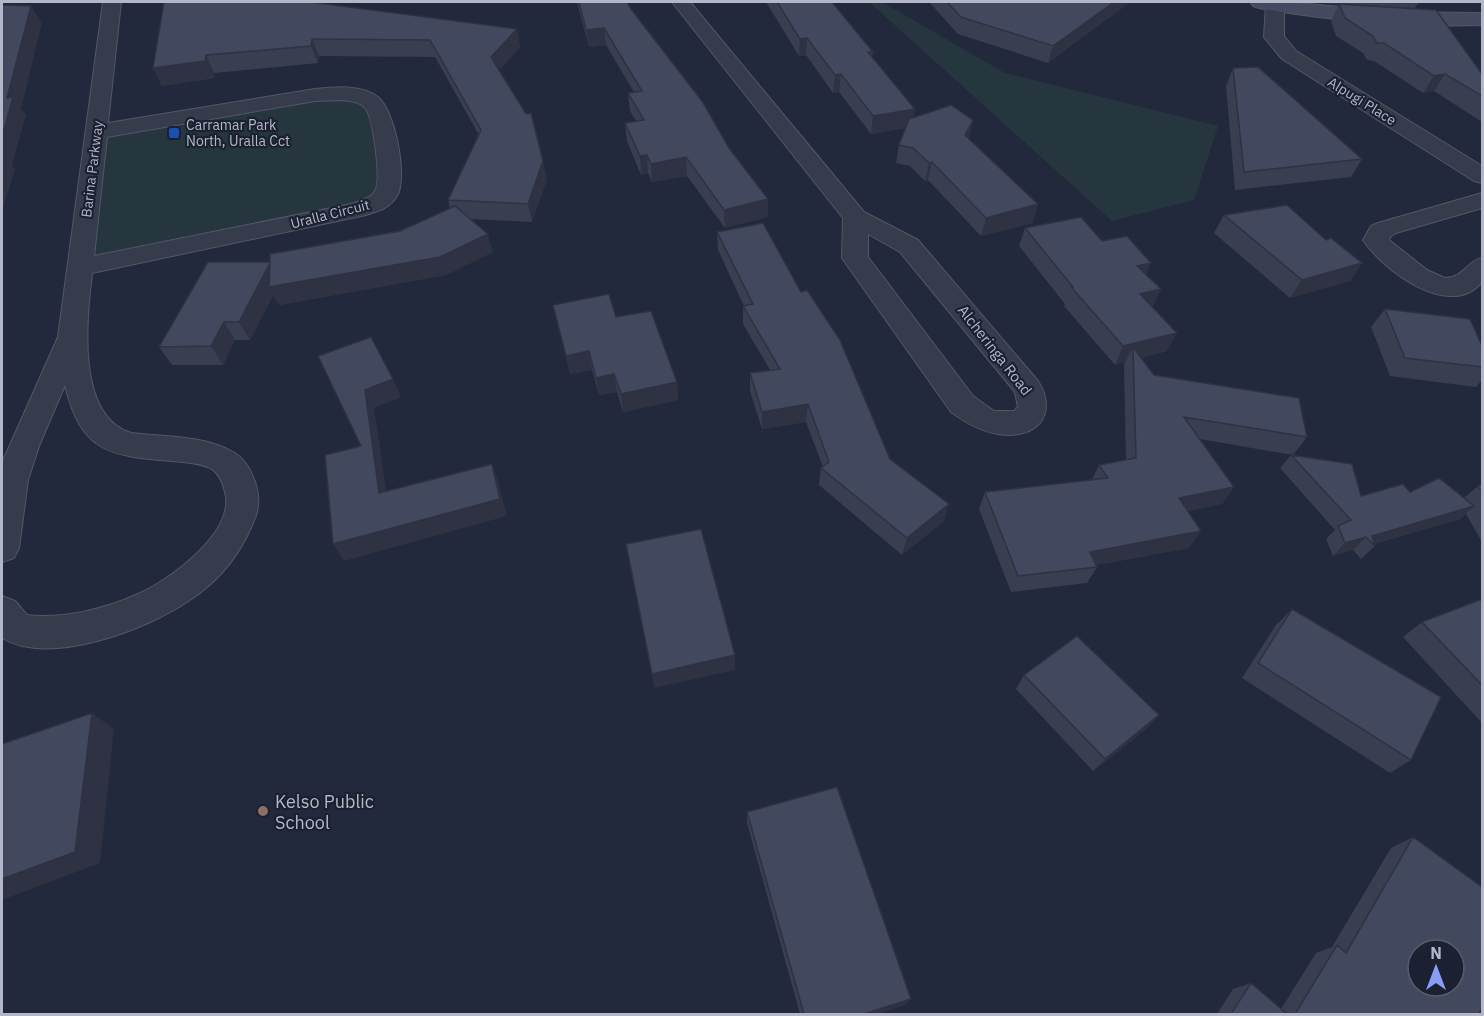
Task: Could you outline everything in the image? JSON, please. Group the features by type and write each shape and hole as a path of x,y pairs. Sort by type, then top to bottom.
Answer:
{"street":[{"name":"Barina Parkway","path":"2,612 15,627 41,633 77,629 114,620 169,594 206,569 225,545 238,521 243,499 240,480 230,466 213,456 135,446 110,439 95,428 86,411 72,337 112,2"},
{"name":"Alcheringa Road","path":"681,2 855,217 909,246 928,267 1028,388 1034,399 1034,409 1029,417 1001,424 974,414 962,404 855,258 855,217"},
{"path":"1267,3 1390,18 1482,19"},
{"name":"Alpugi Place","path":"1267,3 1274,37 1289,55 1482,176"},
{"name":"Uralla Circuit","path":"80,267 357,210 379,201 386,194 391,179 374,103 367,99 342,94 315,95 97,132"},
{"path":"1482,200 1380,231 1376,240 1380,246 1420,278 1435,285 1448,288 1468,284 1475,279 1482,266"},
{"name":"Barina Parkway","path":"2,548 12,480 23,446 72,337"}],"shaded area":[{"path":"869,2 882,2 1005,73 1218,126 1194,200 1112,221"},
{"path":"342,94 377,110 379,201 80,267 97,132"}],"building":[{"path":"164,2 311,2 517,29 491,57 526,114 531,113 543,161 528,204 448,200 481,130 430,40 312,39 311,46 206,55 205,61 153,68"},
{"path":"579,2 627,2 702,101 729,148 768,199 724,210 686,157 651,164 647,155 640,156 625,123 644,120 628,93 642,91 604,28 586,30"},
{"path":"777,2 832,2 873,52 868,52 915,109 873,116 841,74 835,75 807,38 800,39"},
{"path":"947,2 1114,2 1053,46 961,17"},
{"path":"1339,4 1436,10 1482,74 1482,96 1445,74 1434,76 1384,43 1377,43 1373,36 1345,18"},
{"path":"2,5 31,6 7,98 13,97 2,137"},
{"path":"1258,67 1362,159 1244,172 1233,68"},
{"path":"951,105 973,120 965,135 1038,204 986,218 932,162 929,163 913,148 899,145 909,119"},
{"path":"1287,205 1326,240 1331,238 1362,263 1302,280 1224,215"},
{"path":"455,206 488,234 440,257 269,287 270,263 239,322 224,322 211,346 159,347 208,262 270,262 270,254 400,231"},
{"path":"1081,217 1102,241 1127,236 1151,263 1137,266 1161,289 1140,294 1177,333 1123,346 1071,287 1073,287 1025,228"},
{"path":"763,223 801,292 807,290 840,340 890,459 949,504 907,538 821,468 829,462 808,404 762,412 750,373 780,369 743,306 753,304 717,232"},
{"path":"609,294 616,317 651,311 677,382 621,394 614,374 596,378 589,351 566,356 553,305"},
{"path":"1385,309 1470,319 1482,346 1482,367 1405,358"},
{"path":"371,337 393,379 365,390 379,493 492,464 500,499 333,544 325,455 361,446 318,356"},
{"path":"1133,347 1154,375 1299,398 1307,437 1184,417 1234,487 1179,498 1201,531 1090,552 1097,567 1018,576 985,492 1108,478 1099,465 1136,458"},
{"path":"1291,455 1352,464 1361,496 1403,484 1410,492 1439,478 1474,506 1372,536 1375,546 1366,537 1345,543 1338,526 1351,520"},
{"path":"701,529 735,655 652,674 626,544"},
{"path":"1482,599 1482,685 1422,622"},
{"path":"1292,609 1441,697 1411,760 1258,663"},
{"path":"1077,636 1159,715 1105,759 1024,675"},
{"path":"92,713 75,852 2,879 2,744"},
{"path":"837,787 911,999 864,1014 804,1014 747,812"},
{"path":"1413,837 1482,887 1482,1008 1479,1014 1295,1014 1337,945 1346,953"},
{"path":"1251,983 1287,1014 1231,1014"}],"place":[{"name":"Carramar Park North, Uralla Cct","path":"174,133"},
{"name":"Kelso Public School","path":"263,811"}]}
